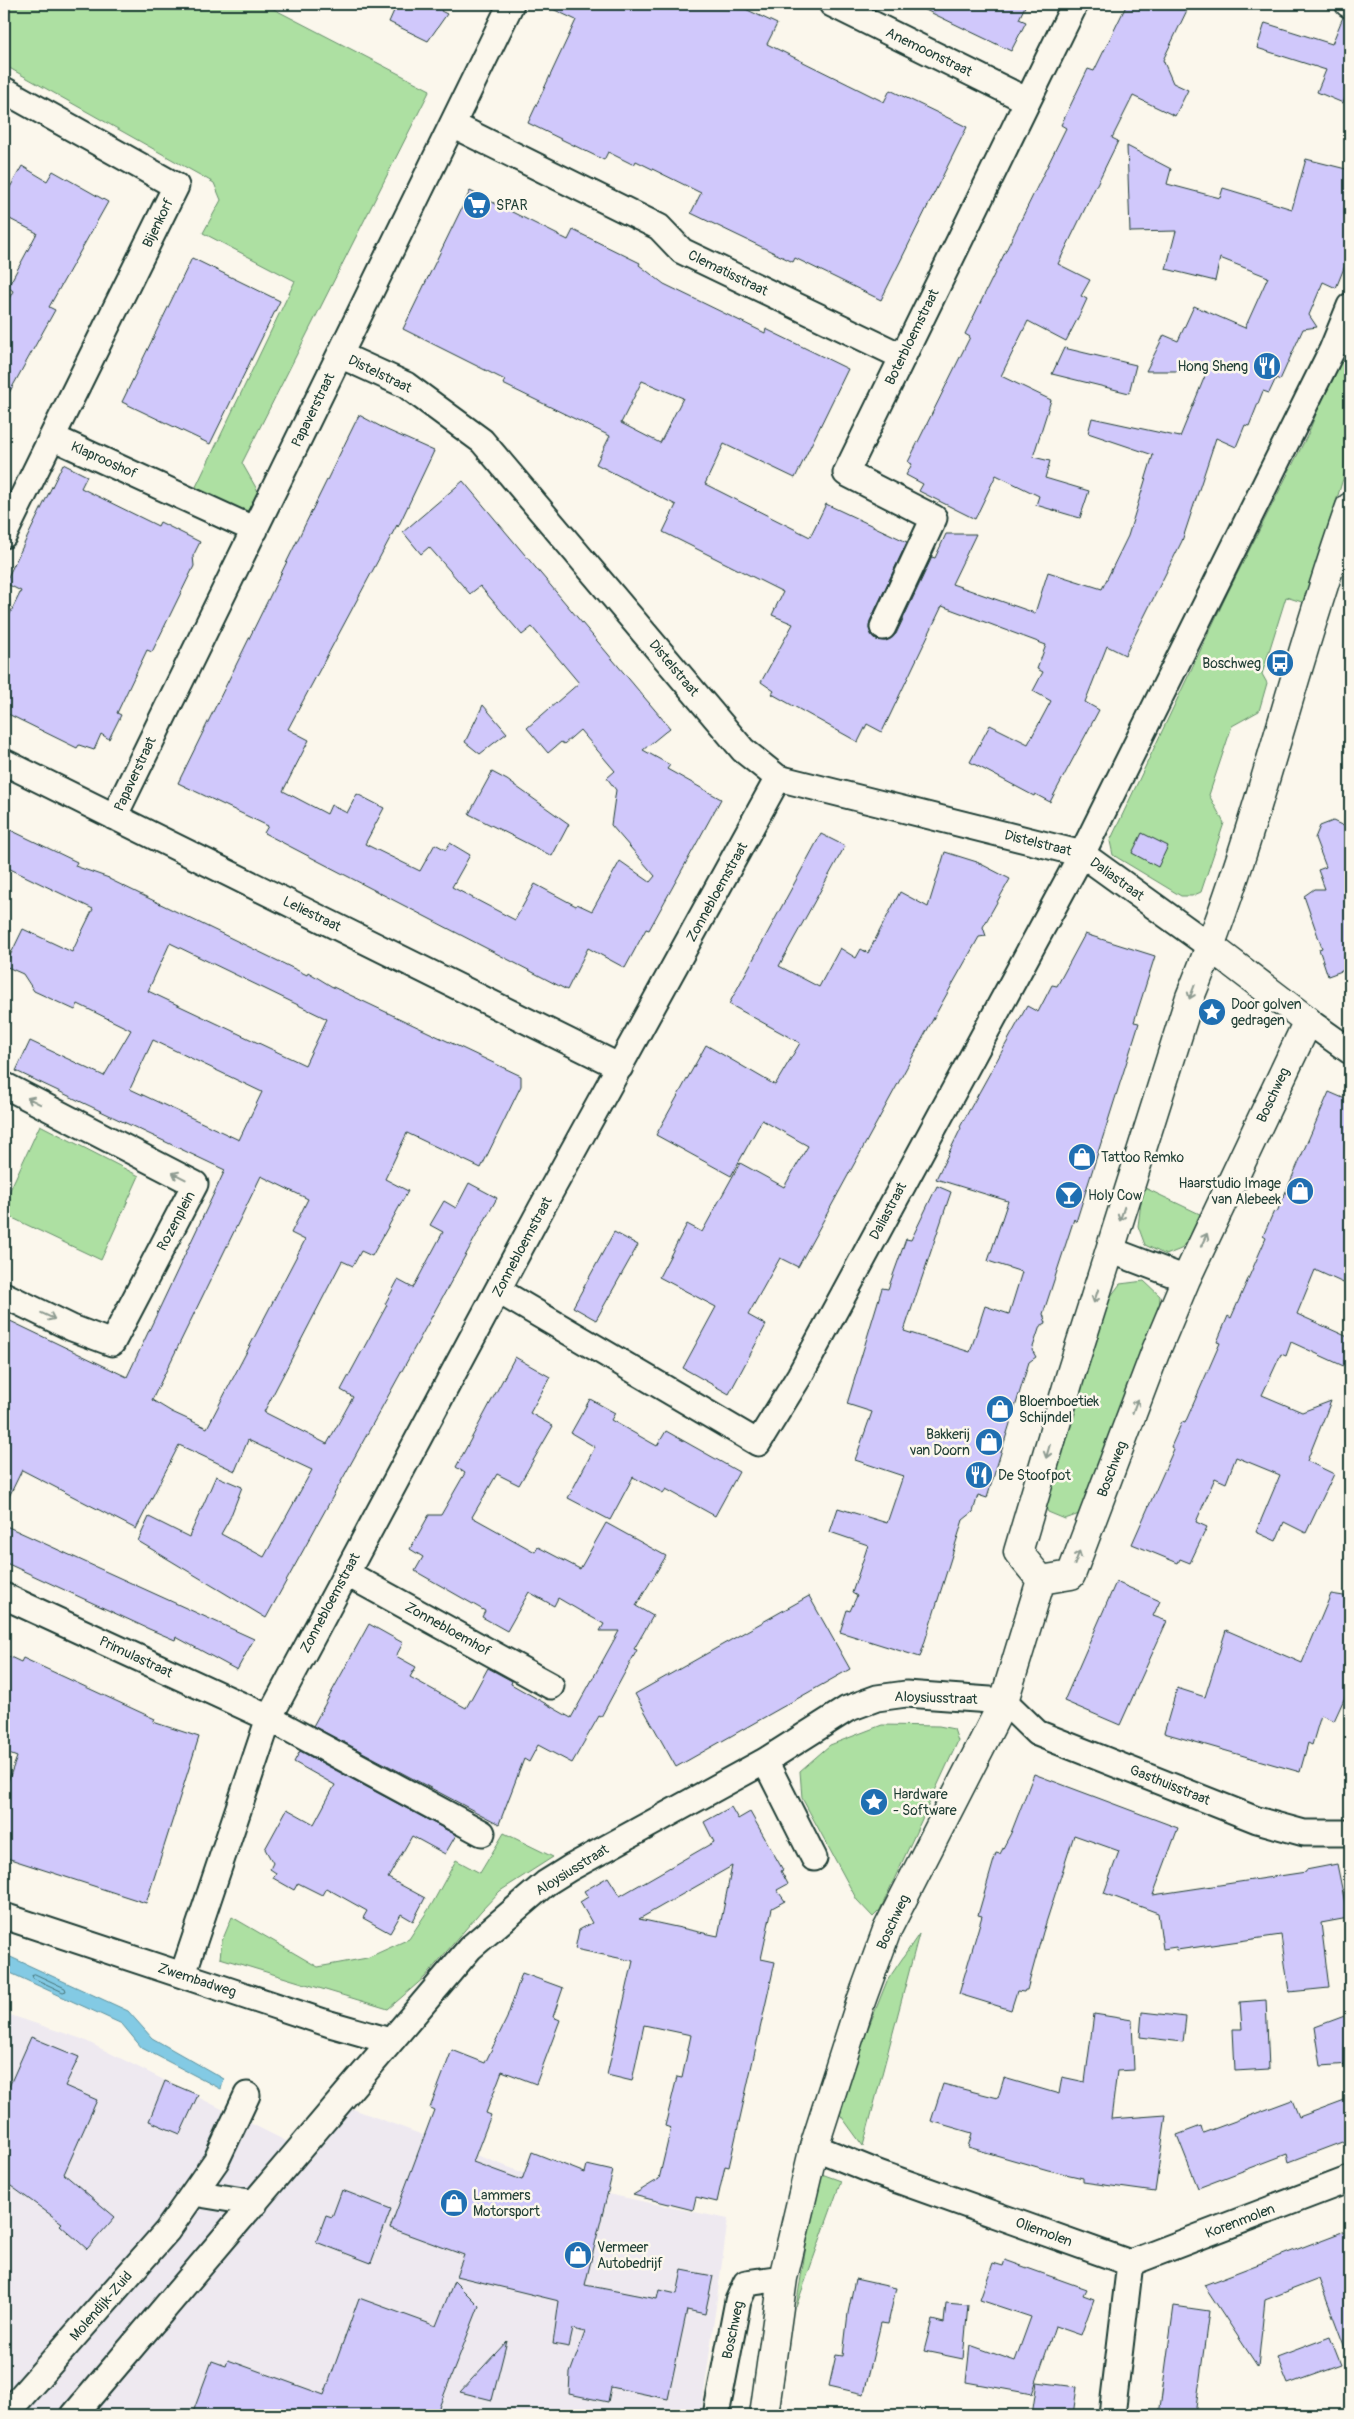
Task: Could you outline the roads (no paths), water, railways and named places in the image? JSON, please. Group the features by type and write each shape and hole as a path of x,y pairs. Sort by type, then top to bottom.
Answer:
{"street":[{"name":"Papaverstraat","path":"114,817 511,4"},
{"name":"Anemoonstraat","path":"832,4 1026,100"},
{"name":"Boterbloemstraat","path":"883,627 934,518 846,474 1026,100 1075,4"},
{"name":"Bijenkorf","path":"4,90 176,186 52,437"},
{"name":"Clematisstraat","path":"453,125 659,227 682,251 903,357"},
{"path":"1082,854 1332,350 1350,306"},
{"name":"Distelstraat","path":"340,354 406,385 482,442 743,750 778,778 1082,854"},
{"name":"Klaprooshof","path":"52,437 254,530"},
{"path":"4,535 52,437"},
{"path":"1041,1580 1018,1552 1072,1370 1190,996 1211,947 1246,841 1330,563 1350,507"},
{"name":"Leliestraat","path":"4,762 620,1067"},
{"name":"Zonnebloemstraat","path":"183,1974 269,1718 778,778"},
{"name":"Daliastraat","path":"499,1291 758,1443 804,1367 1082,854 1211,947"},
{"path":"1211,947 1308,1021 1350,1050"},
{"name":"Boschweg","path":"764,2415 783,2278 814,2147 861,2001 887,1930 1004,1702 1041,1580 1071,1575 1155,1352 1186,1279 1308,1021"},
{"name":"Rozenplein","path":"4,1085 195,1184 112,1343 72,1328 4,1295"},
{"path":"1110,1250 1186,1279"},
{"name":"Zonnebloemhof","path":"346,1573 551,1686"},
{"name":"Primulastraat","path":"4,1596 269,1718"},
{"name":"Aloysiusstraat","path":"390,2042 470,1948 546,1883 765,1761 847,1709 877,1698 906,1694 1004,1702"},
{"name":"Gasthuisstraat","path":"1004,1702 1038,1733 1256,1820 1304,1833 1350,1827"},
{"path":"269,1718 482,1833"},
{"path":"765,1761 814,1858"},
{"name":"Zwembadweg","path":"4,1916 330,2024 390,2042"},
{"path":"74,2415 390,2042"},
{"name":"Molendijk-Zuid","path":"5,2415 167,2231 216,2161 246,2095"},
{"name":"Oliemolen","path":"814,2147 878,2173 1130,2263"},
{"name":"Korenmolen","path":"1130,2263 1350,2179"},
{"path":"194,2193 255,2203"},
{"path":"1112,2415 1130,2263"},
{"name":"Boschweg","path":"716,2415 738,2302 746,2283 783,2278"}],"water":[{"path":"4,1954 128,2011 152,2038 224,2079 221,2089 142,2048 122,2024 4,1970"}],"place":[{"name":"SPAR","path":"477,205"},
{"name":"Hong Sheng","path":"1267,366"},
{"name":"Boschweg","path":"1280,663"},
{"name":"Door golven gedragen","path":"1212,1012"},
{"name":"Tattoo Remko","path":"1082,1157"},
{"name":"Haarstudio Image van Alebeek","path":"1300,1191"},
{"name":"Holy Cow","path":"1069,1195"},
{"name":"Bloemboetiek Schijndel","path":"1000,1409"},
{"name":"Bakkerij van Doorn","path":"989,1442"},
{"name":"De Stoofpot","path":"979,1475"},
{"name":"Hardware - Software","path":"874,1802"},
{"name":"Lammers Motorsport","path":"454,2203"},
{"name":"Vermeer Autobedrijf","path":"578,2255"}]}
